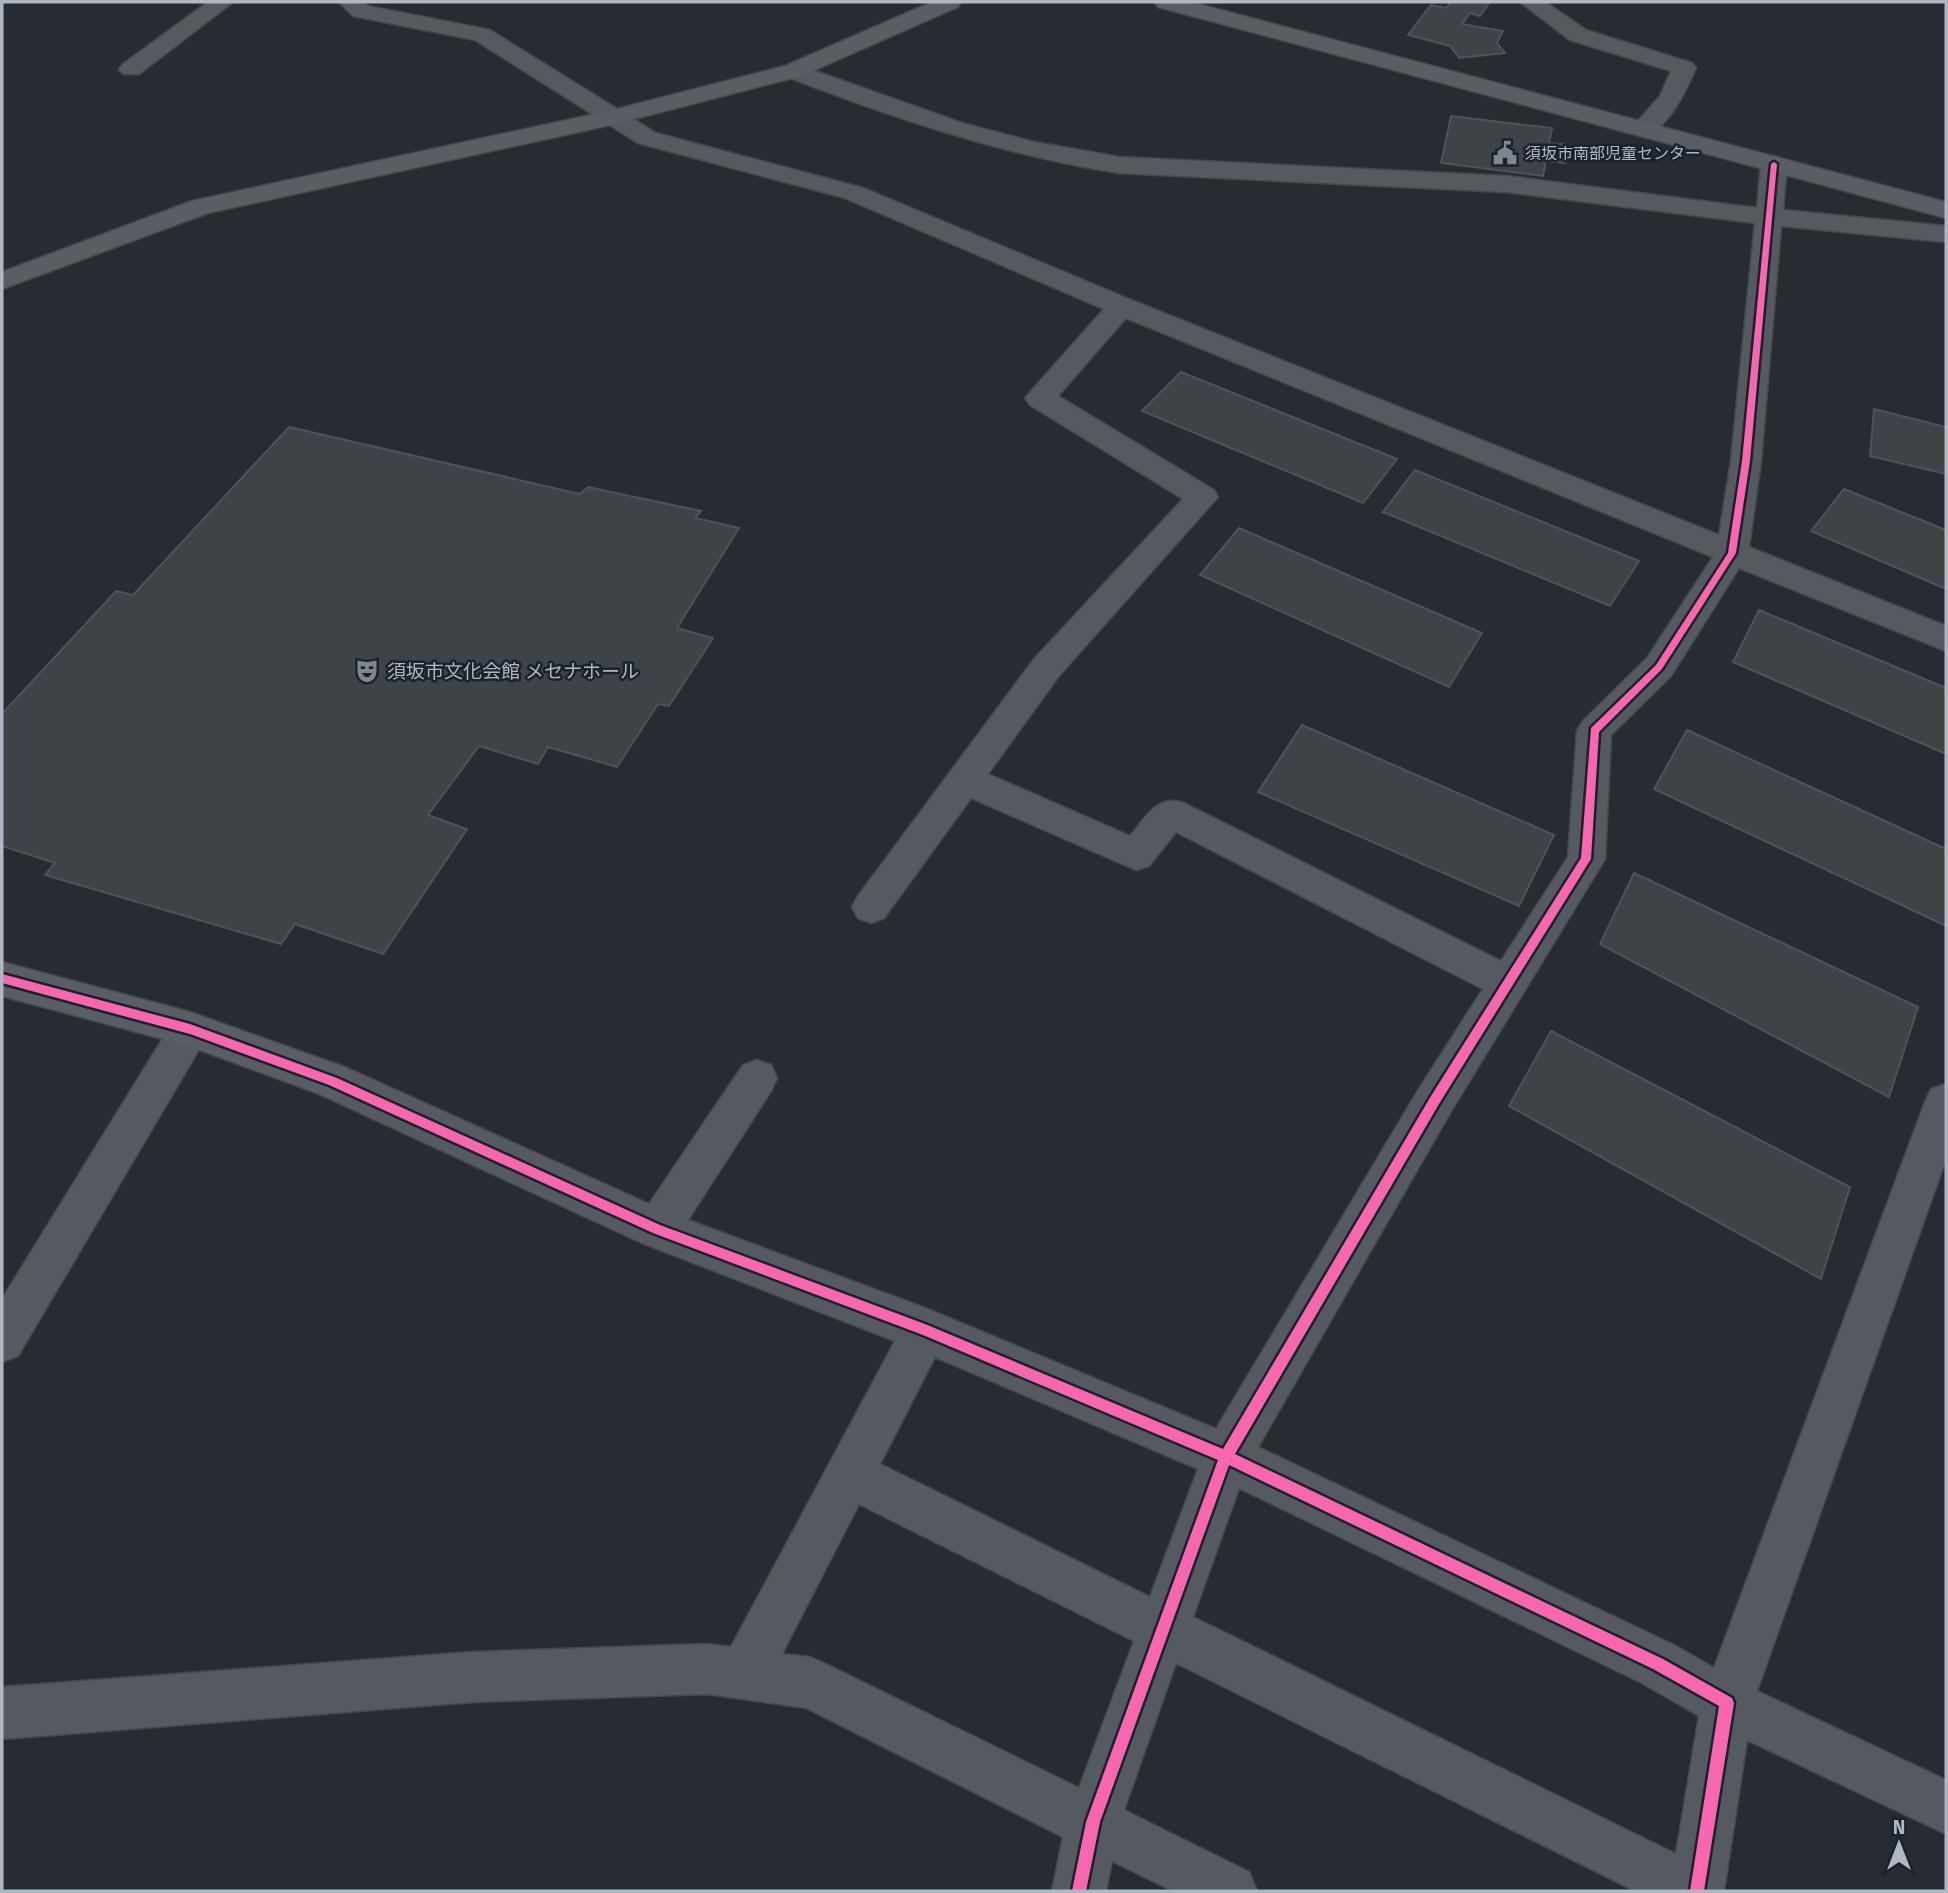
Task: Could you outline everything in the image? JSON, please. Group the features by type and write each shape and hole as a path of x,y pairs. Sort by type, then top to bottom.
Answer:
{"street":[{"path":"131,69 222,2"},
{"path":"350,2 361,11 482,35 647,138 854,193 1121,306 1946,639"},
{"path":"5,278 201,207 611,118 793,71 950,2"},
{"path":"1166,2 1946,210"},
{"path":"1531,2 1578,35 1684,68 1671,98 1643,129"},
{"path":"793,71 911,116 1058,157 1119,165 1506,184 1769,217 1946,234"},
{"path":"1079,1891 1093,1822 1226,1457 1435,1100 1586,859 1594,731 1659,667 1732,553 1746,461 1773,164"},
{"path":"871,907 1046,668 1203,497 1040,398 1121,306"},
{"path":"964,779 1136,855 1171,813 1508,983"},
{"path":"4,983 190,1029 333,1081 657,1229 925,1330 1226,1457 1658,1664 1727,1703 1946,1808"},
{"path":"2,1340 190,1029"},
{"path":"657,1229 757,1078"},
{"path":"1697,1891 1727,1703 1946,1102"},
{"path":"744,1674 925,1330"},
{"path":"849,1474 1692,1891"},
{"path":"2,1713 472,1677 707,1669 810,1683 1230,1891"}],"building":[{"path":"1451,2 1490,2 1480,16 1470,13 1462,24 1503,31 1497,43 1505,53 1459,58 1450,46 1408,35 1431,5 1446,8"},
{"name":"須坂市南部児童センター","path":"1451,116 1552,128 1549,143 1567,145 1566,163 1546,161 1543,176 1441,163"},
{"path":"1181,372 1397,459 1363,503 1142,411"},
{"path":"1874,409 1946,427 1946,474 1870,456"},
{"name":"須坂市文化会館 メセナホール","path":"289,427 580,494 588,487 701,511 695,518 739,528 677,628 713,638 669,706 658,704 617,767 548,747 538,764 479,746 428,815 467,829 383,954 295,924 281,944 45,875 55,863 2,846 2,714 116,591 133,595"},
{"path":"1415,470 1639,561 1610,606 1383,512"},
{"path":"1844,489 1946,530 1946,589 1811,531"},
{"path":"1239,528 1482,633 1449,687 1200,575"},
{"path":"1759,610 1946,688 1946,754 1733,662"},
{"path":"1302,725 1554,835 1519,906 1258,792"},
{"path":"1687,730 1946,849 1946,926 1654,789"},
{"path":"1634,873 1918,1007 1889,1097 1600,944"},
{"path":"1551,1031 1850,1187 1821,1279 1509,1106"}],"cycle path":[{"path":"1079,1891 1093,1822 1226,1457 1435,1100 1586,859 1594,731 1659,667 1732,553 1746,461 1774,164"},
{"path":"2,979 190,1029 333,1081 657,1229 925,1330 1226,1457 1658,1664 1727,1703 1697,1891"}],"place":[{"name":"須坂市南部児童センター","path":"1505,153"},
{"name":"須坂市文化会館 メセナホール","path":"367,671"}]}
